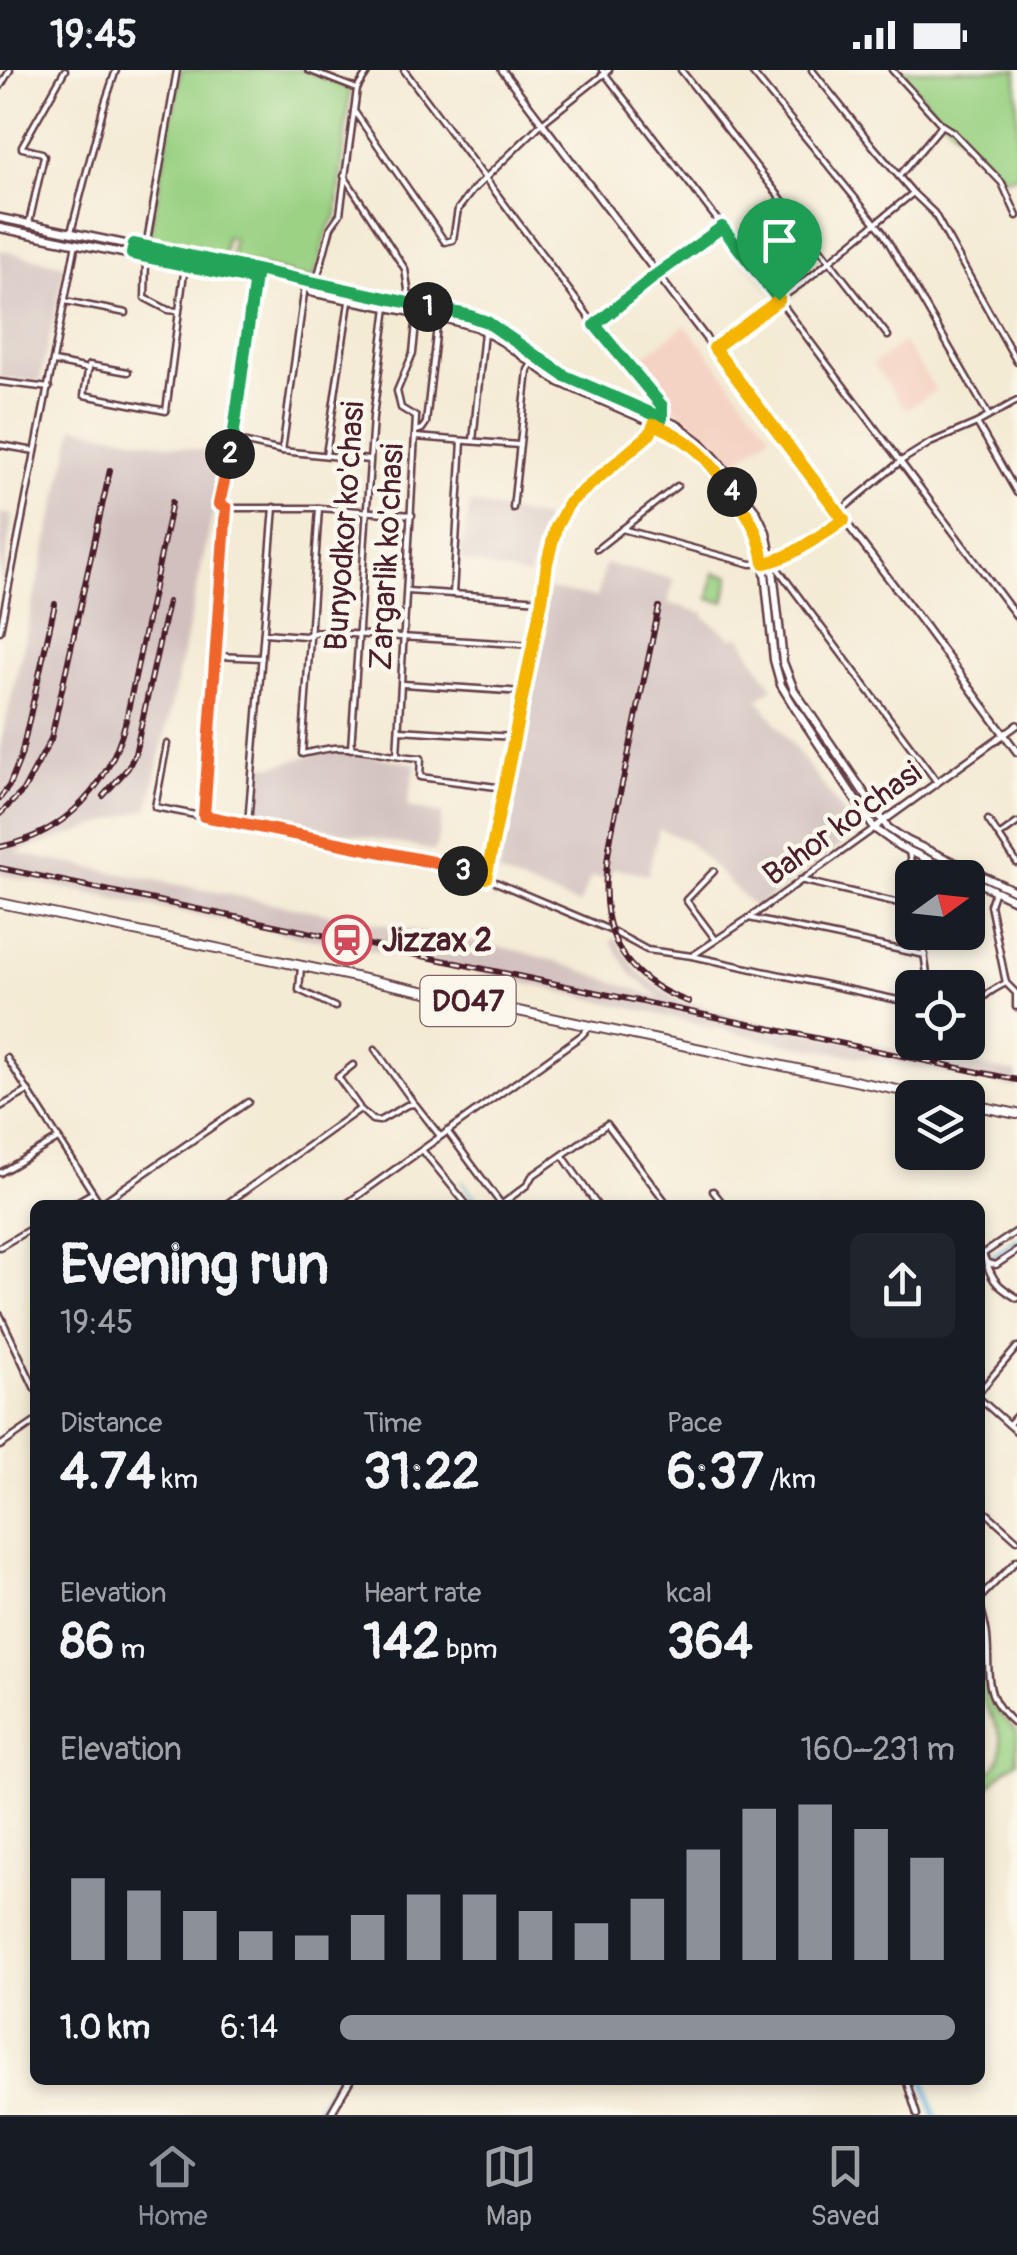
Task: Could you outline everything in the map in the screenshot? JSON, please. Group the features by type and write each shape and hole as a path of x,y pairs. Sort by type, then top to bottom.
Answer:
{"main road":[{"path":"0,218 146,247 255,275"},
{"path":"0,228 184,264 306,281 467,315 487,322 565,376 686,430 741,490 764,525 787,676 882,822 908,841 1017,892"},
{"path":"306,281 311,292 484,330 575,390 682,436 713,467 754,525 760,540 768,562 774,660 781,684 874,828 930,860"},
{"path":"985,886 1017,901"},
{"name":"D047","path":"0,903 895,1089"},
{"path":"985,1107 1017,1114"}],"street":[{"path":"0,87 10,70"},
{"path":"30,224 44,156 22,146 65,70"},
{"path":"71,232 116,70"},
{"path":"146,247 177,70"},
{"path":"308,70 356,90"},
{"path":"316,284 331,227 340,214 356,90 369,70"},
{"path":"404,70 595,325 662,406 662,418"},
{"path":"502,70 1017,752"},
{"path":"681,70 888,336"},
{"path":"750,70 882,232 989,416"},
{"path":"812,70 934,213 1017,362"},
{"path":"892,70 942,126 1002,182 1017,216"},
{"path":"354,111 445,242 453,240 458,209 484,178 605,71 1017,617"},
{"path":"899,176 942,126"},
{"path":"344,176 405,268 410,303"},
{"path":"714,348 913,192"},
{"path":"595,325 722,227"},
{"path":"0,631 76,243"},
{"path":"131,244 132,254"},
{"path":"146,257 145,298 178,312"},
{"path":"128,372 90,365 84,395 166,410 184,264"},
{"path":"255,275 233,440 219,504 226,508 274,506 412,515"},
{"path":"282,450 306,281"},
{"path":"65,300 126,313"},
{"path":"326,455 349,300"},
{"name":"Bunyodkor ko'chasi","path":"351,748 369,460 387,307"},
{"name":"Zargarlik ko'chasi","path":"397,757 416,417 401,408 397,391 413,354 417,313"},
{"path":"415,434 426,423 438,317"},
{"path":"473,441 484,330"},
{"path":"54,362 89,369"},
{"path":"513,508 528,370 532,364"},
{"path":"0,382 48,388"},
{"path":"838,513 901,462 1017,401"},
{"path":"978,423 1017,493"},
{"path":"486,878 556,527 569,503 650,434 654,424"},
{"path":"415,434 519,445"},
{"path":"233,440 369,460"},
{"path":"453,594 462,441"},
{"path":"0,445 36,451"},
{"path":"597,549 677,486"},
{"path":"248,824 274,506"},
{"path":"204,816 226,508"},
{"path":"319,508 302,754 351,748 421,758 420,777 504,788"},
{"path":"622,530 752,564 768,562 844,520"},
{"path":"768,562 937,782"},
{"path":"407,591 542,600"},
{"path":"264,633 358,634 533,645"},
{"path":"215,656 262,658"},
{"path":"402,684 523,692"},
{"name":"Bahor ko'chasi","path":"692,956 1017,725"},
{"path":"398,730 514,737"},
{"path":"167,744 155,808 432,862 486,878 612,931 647,950 895,998"},
{"path":"988,820 1017,862"},
{"path":"1000,836 1017,823"},
{"path":"909,850 910,860"},
{"path":"714,871 686,900 716,940"},
{"path":"800,880 895,902"},
{"path":"995,890 990,905 1008,985 1016,993 1016,1007"},
{"path":"749,918 925,955"},
{"path":"924,950 926,970"},
{"path":"301,967 299,990 335,1007"},
{"path":"985,996 990,990 1017,986"},
{"path":"352,1200 590,1026"},
{"path":"375,1049 440,1136"},
{"path":"7,1058 97,1200"},
{"path":"353,1065 338,1077 372,1120 379,1122 414,1104"},
{"path":"0,1107 28,1090"},
{"path":"106,1200 248,1102"},
{"path":"232,1200 360,1109"},
{"path":"508,1200 532,1176 607,1124 664,1200"},
{"path":"448,1131 497,1200"},
{"path":"0,1173 58,1140"},
{"path":"422,1150 462,1200"},
{"path":"562,1155 594,1200"},
{"path":"713,1191 720,1200"},
{"path":"79,1200 92,1192"},
{"path":"0,1247 30,1229"},
{"path":"985,1252 1017,1230"},
{"path":"987,1264 996,1264 1017,1251"},
{"path":"985,1260 998,1286 1017,1298"},
{"path":"0,1315 30,1378"},
{"path":"985,1385 1017,1347"},
{"path":"985,1403 1017,1432"},
{"path":"1008,1424 1017,1415"},
{"path":"0,1446 30,1425"},
{"path":"985,1511 1017,1540"},
{"path":"985,1595 1017,1560"},
{"path":"985,1624 990,1689 995,1704 1017,1726"},
{"path":"330,2115 347,2085"},
{"path":"908,2085 918,2115"}],"shaded area":[{"path":"0,250 65,265 40,382 0,378"},
{"path":"686,325 771,434 733,464 706,433 663,400 635,362"},
{"path":"903,342 936,390 906,410 873,364"},
{"path":"74,427 226,455 149,808 16,853 520,951 661,998 631,974 610,940 616,939 638,972 673,997 735,1017 895,1049 895,1060 952,1060 1017,1073 1017,1088 786,1044 485,974 0,875 0,746"},
{"path":"471,503 544,519 529,577 458,560"},
{"path":"0,513 13,515 1,589 0,589"},
{"path":"605,564 674,579 668,603 704,613 732,638 740,636 773,688 758,699 859,833 755,908 687,841 659,829 648,875 614,868 608,878 591,877 579,905 499,874 505,837 498,835 548,589 597,598"},
{"path":"333,749 416,764 407,807 443,814 435,851 254,814 258,765 274,766"}],"green space":[{"path":"181,70 304,70 350,89 337,216 329,227 314,279 231,259 233,238 226,237 223,257 148,242"},
{"path":"899,70 1017,70 1017,175 1004,178"},
{"path":"714,573 730,576 724,602 709,599"},
{"path":"985,1686 992,1706 1017,1731 1017,1761 985,1790 985,1777 1001,1751 998,1729 985,1704"}],"waterway":[{"path":"462,1181 476,1200"},
{"path":"985,1262 1017,1240"},
{"path":"314,2115 332,2085"},
{"path":"926,2085 935,2115"}],"railway":[{"path":"0,814 23,791 51,739 110,470"},
{"path":"0,847 24,840 65,818 97,785 109,765 126,720 172,502"},
{"path":"103,796 135,754 168,602"},
{"path":"0,798 21,756 55,604"},
{"path":"659,607 611,836 606,903 612,933 627,960 652,984 689,1002"},
{"path":"0,868 1017,1080"}],"place":[{"name":"Jizzax 2","path":"347,940"}],"route":[{"path":"779,300 714,348 844,520 764,563 754,525 702,453 682,436 654,424 650,434 569,503 556,527 547,563 486,878 432,862 204,816 226,508 219,504 233,438 256,270 134,244 132,254 254,280 256,270 477,318 500,329 565,376 662,418 662,406 595,325 722,227 779,300"}]}
